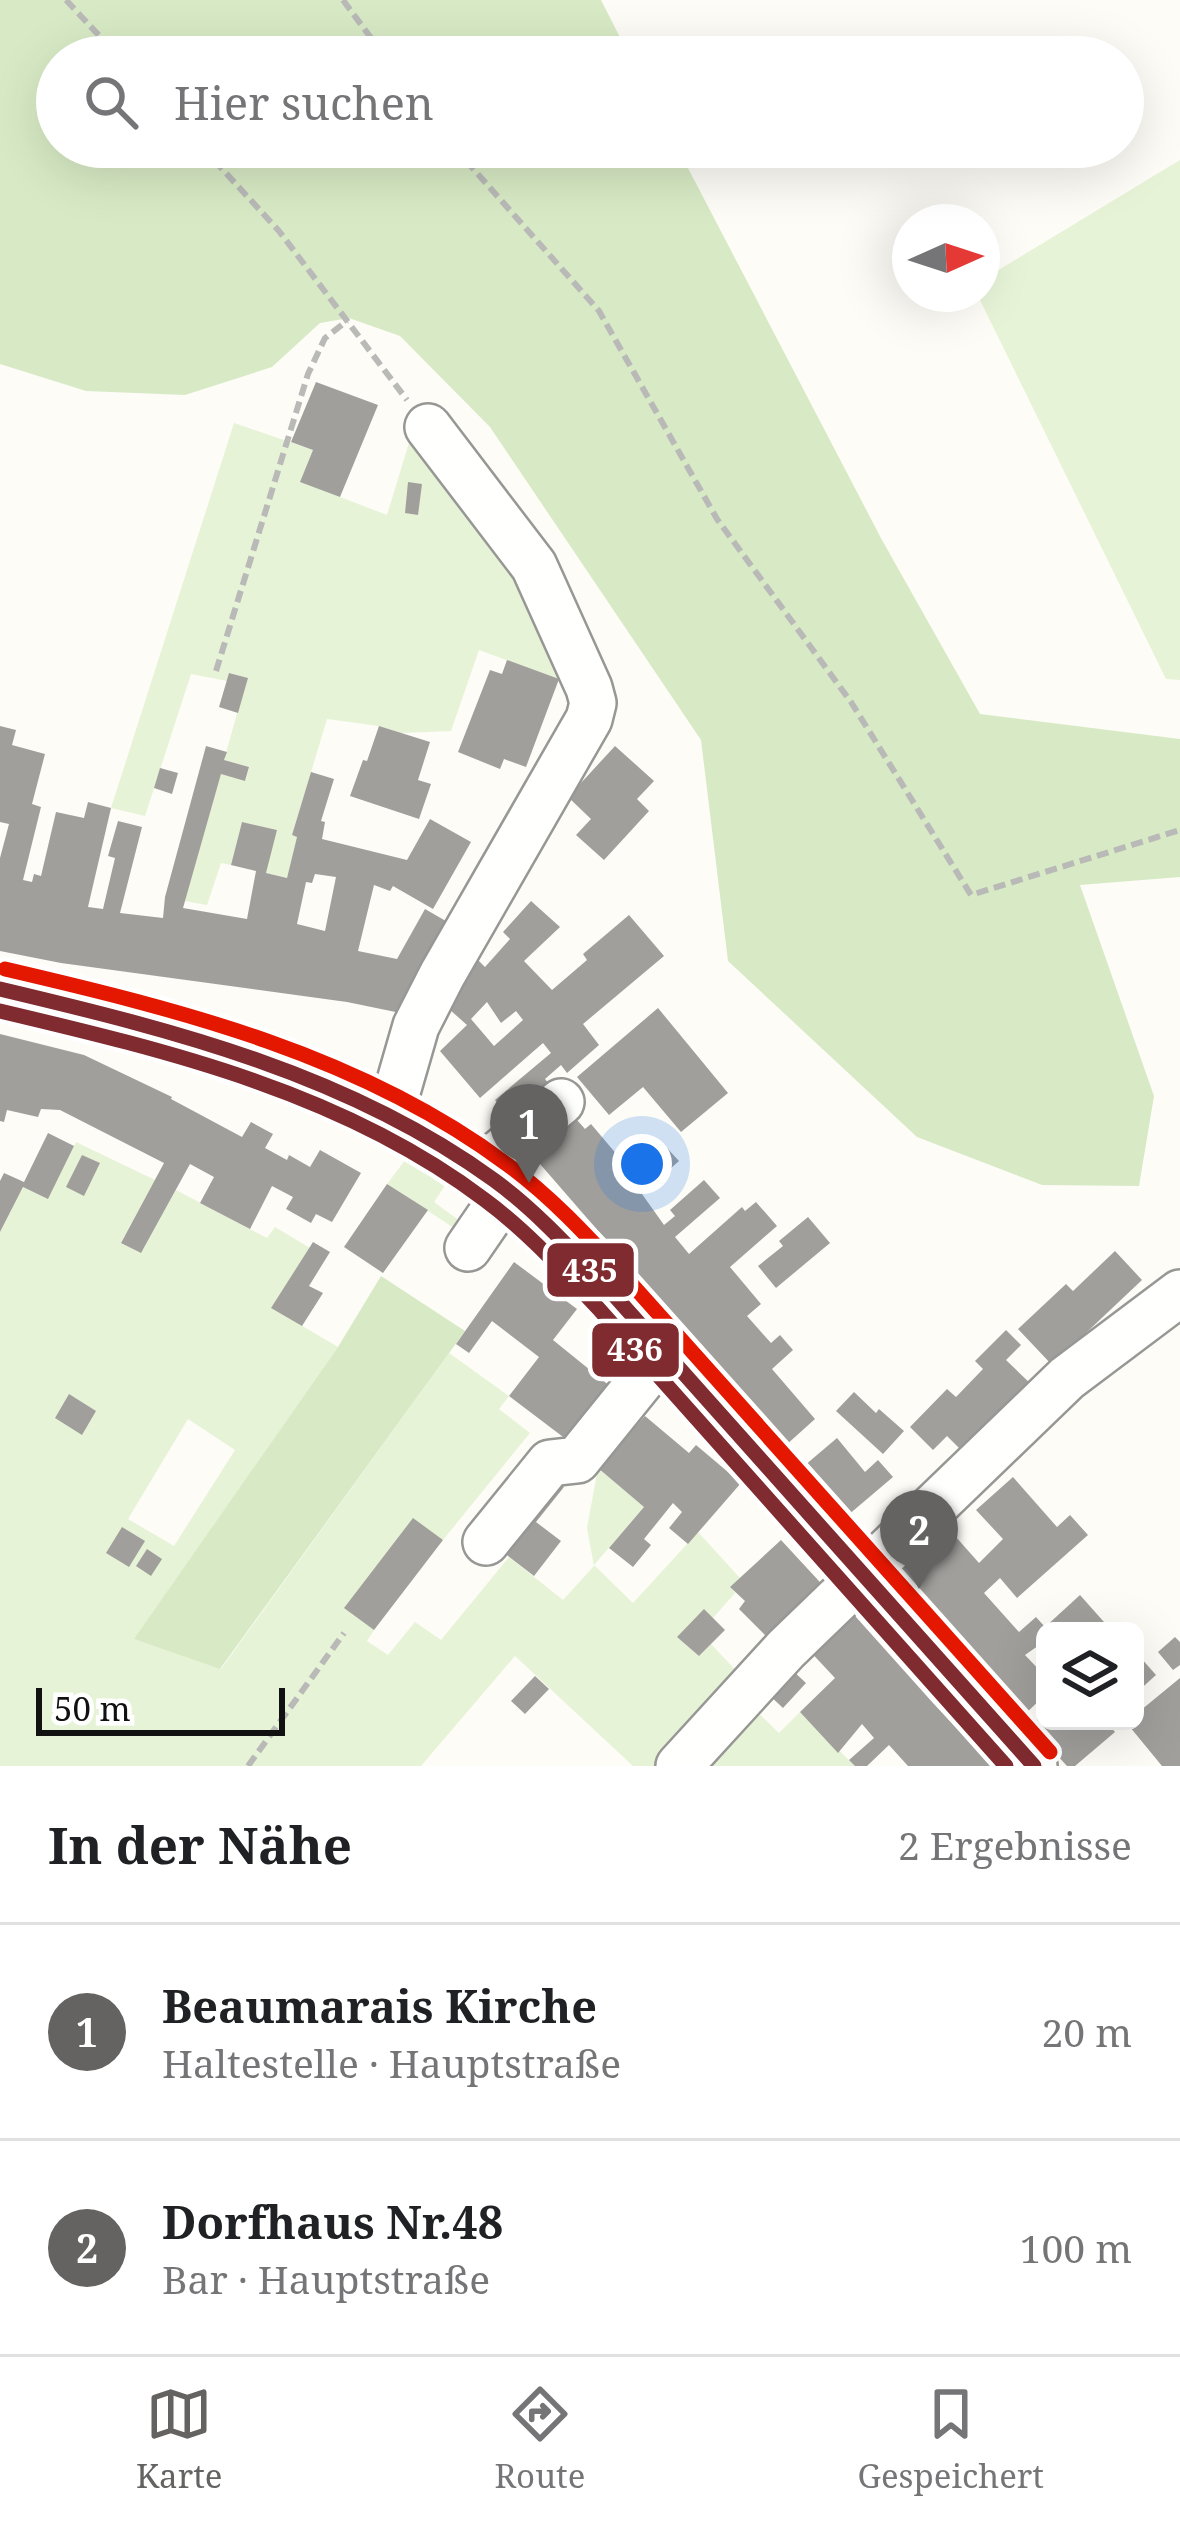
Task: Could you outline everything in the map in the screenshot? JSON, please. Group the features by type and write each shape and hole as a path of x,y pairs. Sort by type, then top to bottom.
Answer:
{"street":[{"path":"390,1116 416,1026 589,719 593,703 534,566 428,428"},
{"path":"0,989 102,1013 324,1084 390,1116 493,1180 552,1230 1034,1766"},
{"path":"468,1248 493,1180 561,1102"},
{"path":"679,1766 786,1648 1067,1378 1180,1293"},
{"path":"486,1542 550,1463 577,1460 664,1352"}],"path":[{"path":"66,0 99,36"},
{"path":"343,0 370,36"},
{"path":"221,168 279,231 428,428"},
{"path":"473,168 599,311 717,519 851,703 971,895 1180,830"},
{"path":"216,671 308,374 325,338 347,321"},
{"path":"248,1766 344,1633"}],"green space":[{"path":"0,0 601,0 619,36 36,36 36,168 688,168 882,540 980,714 1180,739 1180,877 1080,885 1154,1096 1139,1186 1042,1185 917,1137 728,961 701,740 490,427 400,336 349,318 320,323 272,367 185,395 86,391 0,364"},
{"path":"1180,160 1180,680 1166,679 986,312 1000,312 1000,269"},
{"path":"234,423 313,450 301,482 387,515 415,423 513,551 579,687 479,650 451,731 401,733 327,719 292,835 297,837 287,878 266,873 276,830 242,822 231,865 221,863 207,905 184,901 221,774 246,780 249,767 224,760 247,678 230,673 227,681 191,674 145,816 111,808"},
{"path":"76,1142 155,1180 121,1242 140,1253 176,1190 267,1238 275,1227 310,1248 272,1308 338,1347 135,1639 221,1669 449,1353 509,1396 499,1409 530,1433 443,1540 412,1520 345,1608 374,1630 367,1641 388,1655 415,1622 441,1640 509,1557 563,1600 594,1566 587,1528 598,1468 644,1507 594,1565 633,1603 698,1532 740,1578 731,1587 735,1593 713,1618 699,1656 711,1644 743,1678 665,1766 633,1766 515,1656 421,1766 0,1766 0,1232 23,1187 48,1198","holes":["188,1419 235,1450 174,1546 128,1519"]},
{"path":"409,1155 448,1181 434,1202 468,1227 463,1234 387,1184"},
{"path":"381,1276 465,1331 220,1669 134,1639 338,1347"},
{"path":"750,1705 779,1733 800,1712 855,1766 694,1766"}],"building":[{"path":"316,382 378,405 340,497 300,482 313,450 291,442"},
{"path":"408,482 422,484 418,515 405,513"},
{"path":"507,660 559,679 526,767 504,759 500,769 458,752 490,670 502,674"},
{"path":"229,673 248,678 238,713 219,707"},
{"path":"0,726 16,730 12,745 45,754 32,804 41,807 23,880 32,882 34,874 41,876 56,812 84,818 88,802 111,808 88,907 103,909 115,858 108,856 118,821 142,827 120,913 163,918 206,746 227,752 224,760 249,767 245,781 221,774 183,908 247,919 256,871 231,865 242,822 277,830 266,873 287,878 297,837 292,835 311,772 334,779 321,821 325,822 322,839 407,860 430,819 471,842 433,909 393,886 390,891 374,885 358,951 397,959 425,909 458,928 415,1016 0,951 0,858 9,824 0,822","holes":["315,874 336,877 325,931 297,924 306,882 312,883"]},
{"path":"379,726 430,742 418,780 431,784 419,819 350,796"},
{"path":"615,746 654,781 637,799 649,811 604,860 576,835 591,819 568,797"},
{"path":"160,768 178,773 172,794 154,788"},
{"path":"531,901 560,927 524,961 552,990 587,960 583,954 629,915 664,956 583,1024 599,1045 567,1073 561,1065 545,1079 556,1093 517,1126 495,1100 551,1053 543,1043 480,1098 440,1051 467,1025 440,1001 478,960 485,967 510,939 503,932","holes":["487,1002 501,1023 516,1011 523,1020 494,1046 471,1019"]},
{"path":"658,1008 728,1093 681,1132 643,1087 609,1115 577,1077"},
{"path":"0,1034 84,1055 242,1137 251,1122 273,1134 265,1148 287,1160 289,1155 310,1167 320,1150 361,1173 332,1222 316,1214 311,1223 286,1209 293,1197 272,1186 250,1229 200,1203 214,1177 190,1164 141,1253 121,1243 164,1163 60,1110 41,1109 38,1117 7,1110 4,1122 0,1121"},
{"path":"570,1112 585,1129 591,1124 635,1176 667,1148 679,1161 642,1194 664,1225 675,1216 670,1210 704,1180 720,1198 675,1237 689,1254 742,1207 745,1211 756,1202 777,1226 730,1267 761,1304 747,1316 771,1343 780,1335 793,1350 772,1369 815,1419 785,1446 527,1149"},
{"path":"48,1133 74,1146 48,1199 23,1187 0,1232 0,1181 4,1173 24,1182"},
{"path":"82,1155 100,1163 84,1196 66,1187"},
{"path":"387,1184 428,1210 383,1273 344,1247"},
{"path":"808,1217 830,1243 776,1288 758,1266"},
{"path":"313,1242 330,1252 309,1286 323,1293 302,1326 271,1308"},
{"path":"1115,1251 1142,1280 1052,1365 1018,1329 1066,1284 1073,1291"},
{"path":"514,1262 577,1309 553,1340 621,1395 579,1449 509,1396 539,1357 492,1321 469,1353 456,1344"},
{"path":"1006,1330 1021,1345 1006,1360 1033,1386 966,1455 947,1436 933,1450 910,1427 947,1389 956,1397 983,1369 975,1361"},
{"path":"854,1392 904,1431 883,1454 836,1411"},
{"path":"69,1394 96,1411 82,1435 55,1418"},
{"path":"645,1416 689,1453 696,1445 741,1483 688,1544 669,1528 682,1512 673,1503 644,1539 651,1545 633,1567 609,1548 644,1507 598,1468"},
{"path":"837,1438 865,1472 878,1460 893,1477 847,1516 804,1466"},
{"path":"550,1476 564,1487 536,1522 561,1541 534,1576 495,1546"},
{"path":"1013,1477 1057,1527 1070,1515 1088,1535 1017,1598 1000,1578 984,1593 1019,1632 1036,1617 1040,1622 1036,1622 1036,1647 1025,1655 1036,1667 1036,1704 1022,1717 896,1575 948,1528 979,1563 1003,1539 976,1510"},
{"path":"413,1518 443,1540 374,1630 344,1608"},
{"path":"122,1527 145,1541 129,1567 106,1553"},
{"path":"781,1540 830,1593 776,1646 739,1609 745,1601 730,1587"},
{"path":"147,1549 162,1559 151,1576 136,1566"},
{"path":"1080,1595 1104,1622 1050,1622"},
{"path":"847,1607 992,1766 908,1766 889,1745 867,1766 855,1766 849,1760 874,1738 862,1724 838,1753 800,1712 835,1678 805,1646"},
{"path":"704,1609 725,1630 699,1656 677,1637"},
{"path":"1175,1637 1180,1642 1180,1665 1173,1670 1158,1652"},
{"path":"1144,1661 1156,1675 1144,1686"},
{"path":"791,1669 806,1683 783,1708 768,1694"},
{"path":"535,1676 549,1689 525,1714 511,1701"},
{"path":"1180,1678 1180,1766 1162,1766 1132,1730 1144,1730 1144,1708"},
{"path":"1036,1721 1036,1730 1115,1732 1075,1766 1067,1766 1030,1726"}],"transit line":[{"path":"5,969 203,1020 331,1065 451,1127 508,1165 556,1205 628,1280 1050,1752"},
{"name":"435","path":"0,989 194,1040 319,1084 438,1143 510,1192 613,1294 1034,1766"},
{"name":"436","path":"0,1011 253,1080 374,1131 485,1200 530,1238 598,1308 1006,1766"}],"place":[{"name":"Beaumarais Kirche","path":"529,1183"},
{"name":"Dorfhaus Nr.48","path":"919,1589"}]}
